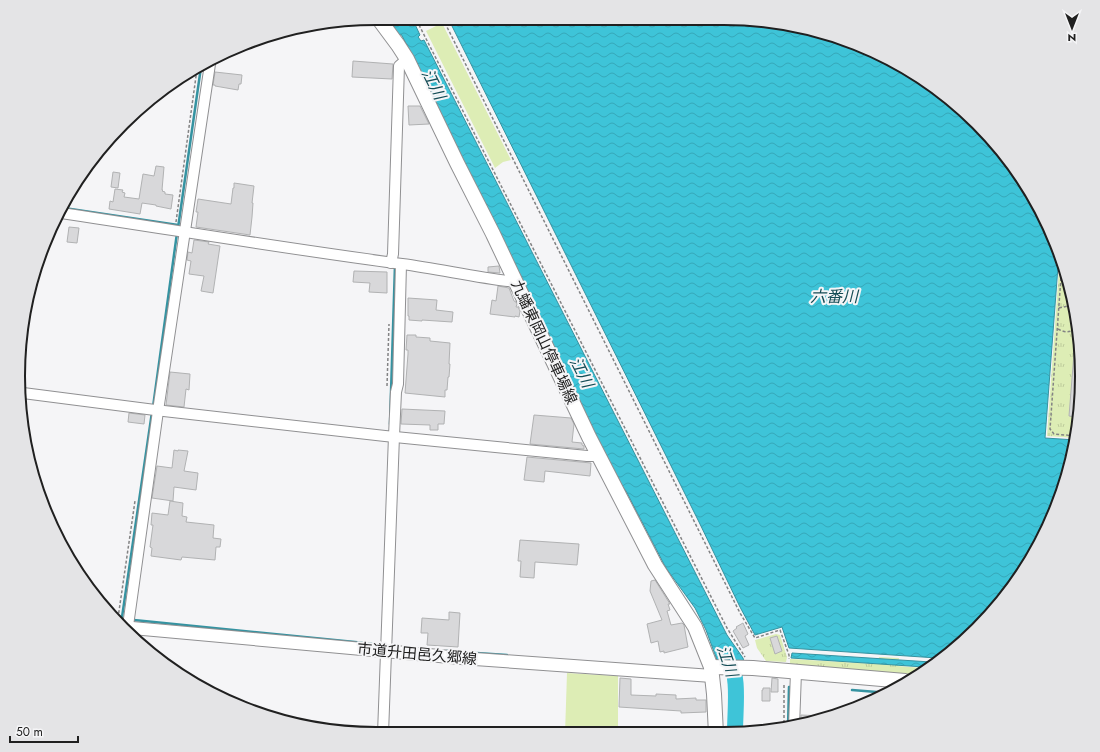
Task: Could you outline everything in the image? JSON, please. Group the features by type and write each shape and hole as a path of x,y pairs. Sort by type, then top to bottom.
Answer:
{"main road":[{"name":"九蟠東岡山停車場線","path":"383,25 407,59 457,164 493,234 587,433 655,565 695,627 714,670 716,727"},
{"path":"714,670 749,668 899,680"}],"street":[{"path":"383,727 383,651 391,436 398,384 396,263 393,254 399,66 407,59"},
{"path":"126,622 179,229 209,67"},
{"path":"65,214 179,229 466,274 489,279 516,282"},
{"path":"26,393 154,410 391,436 599,456"},
{"name":"市道升田邑久郷線","path":"134,630 461,658 714,670"},
{"path":"790,671 793,720"}],"path":[{"path":"420,25 723,621 749,668"},
{"path":"446,25 740,613 755,638 780,630 789,655 790,671 785,721"},
{"path":"179,229 196,74"},
{"path":"1061,279 1050,429 1054,434 1070,435"},
{"path":"1059,308 1068,306"},
{"path":"387,391 389,319"},
{"path":"1057,328 1063,332 1072,330"}],"green space":[{"path":"438,25 443,25 511,160 503,162 495,168 426,31"},
{"path":"1059,272 1072,330 1075,376 1074,399 1069,438 1047,436"},
{"path":"776,634 780,635 787,657 786,662 766,661 757,648 755,640"},
{"path":"879,657 899,658 898,666 919,668 907,676 790,668 790,659 878,664"},
{"path":"567,673 618,676 618,727 565,727"}],"water":[{"path":"388,25 415,25 420,35 418,37 421,41 424,40 727,635 743,658 744,662 717,660 706,630 695,608 666,568 626,491 617,480 416,67 418,66 401,34 397,36"},
{"name":"六番川","path":"451,25 747,26 792,32 837,44 879,61 900,72 919,84 955,112 988,145 1002,162 1016,181 1039,221 1058,269 1045,438 1069,440 1068,444 1056,489 1039,531 1028,552 1016,571 988,607 955,640 933,658 789,648 782,627 755,635"},
{"path":"792,653 927,662 921,667 791,658"}],"building":[{"path":"353,61 393,64 392,79 352,77"},
{"path":"215,72 242,75 241,84 239,84 238,90 213,85"},
{"path":"408,106 420,106 429,124 409,125"},
{"path":"156,166 164,167 162,191 165,192 165,194 173,195 171,209 142,203 140,214 109,209 110,201 113,202 115,189 123,190 122,192 125,193 124,197 139,199 143,174 154,176"},
{"path":"113,172 120,173 118,188 111,187"},
{"path":"234,183 254,186 250,235 196,227 198,199 231,204"},
{"path":"69,227 79,228 77,243 67,242"},
{"path":"194,240 209,242 208,244 220,246 213,293 201,291 204,276 189,274 191,261 187,260 188,252 192,253"},
{"path":"499,266 500,273 488,272 488,267"},
{"path":"354,271 387,272 387,293 369,292 370,283 353,282"},
{"path":"498,286 509,288 514,301 517,304 516,307 518,307 520,311 519,317 490,314 492,300 496,301"},
{"path":"408,298 437,300 436,310 453,312 452,322 409,320"},
{"path":"407,335 430,338 430,341 450,343 449,377 447,390 445,390 445,397 405,393 408,354 408,350 406,350"},
{"path":"1074,353 1074,399 1072,416 1069,416"},
{"path":"170,372 190,374 189,390 186,389 184,407 166,405"},
{"path":"402,409 445,411 444,424 438,424 438,430 430,430 430,425 401,424"},
{"path":"129,413 145,415 144,424 128,422"},
{"path":"534,415 571,418 574,424 572,442 582,443 584,449 530,444"},
{"path":"174,450 188,451 184,471 198,473 196,490 174,487 173,501 152,498 157,466 172,468"},
{"path":"527,457 591,463 590,476 545,471 544,482 524,480"},
{"path":"170,501 183,503 182,516 187,517 186,522 214,525 213,538 221,539 220,547 216,547 215,560 182,557 181,560 151,556 152,548 150,547 153,525 151,525 152,513 168,515"},
{"path":"520,540 579,544 577,565 535,562 534,578 520,577 521,561 518,561"},
{"path":"655,580 670,604 668,604 670,610 667,611 671,625 682,623 684,625 688,647 664,653 664,651 660,652 658,641 651,643 647,624 662,620 650,591 651,581"},
{"path":"449,612 460,613 458,647 427,645 428,633 421,633 422,618 449,620"},
{"path":"743,623 748,634 745,636 749,645 743,648 733,631 737,628 736,627"},
{"path":"777,636 782,651 775,654 770,638"},
{"path":"620,678 631,679 631,695 676,695 676,699 696,698 696,700 706,700 706,712 681,713 681,711 619,707"},
{"path":"772,678 778,679 778,692 771,692"},
{"path":"763,688 770,688 770,701 762,701"},
{"path":"801,715 813,716 801,718"}],"waterway":[{"path":"178,228 200,72"},
{"path":"68,209 178,225"},
{"path":"153,407 177,233"},
{"path":"390,424 395,265"},
{"path":"122,618 152,412"},
{"path":"134,620 375,644"},
{"path":"446,651 507,655"},
{"name":"江川","path":"728,654 732,663 735,683 735,727"},
{"path":"788,721 789,687 792,687"},
{"path":"852,690 877,692"}]}
